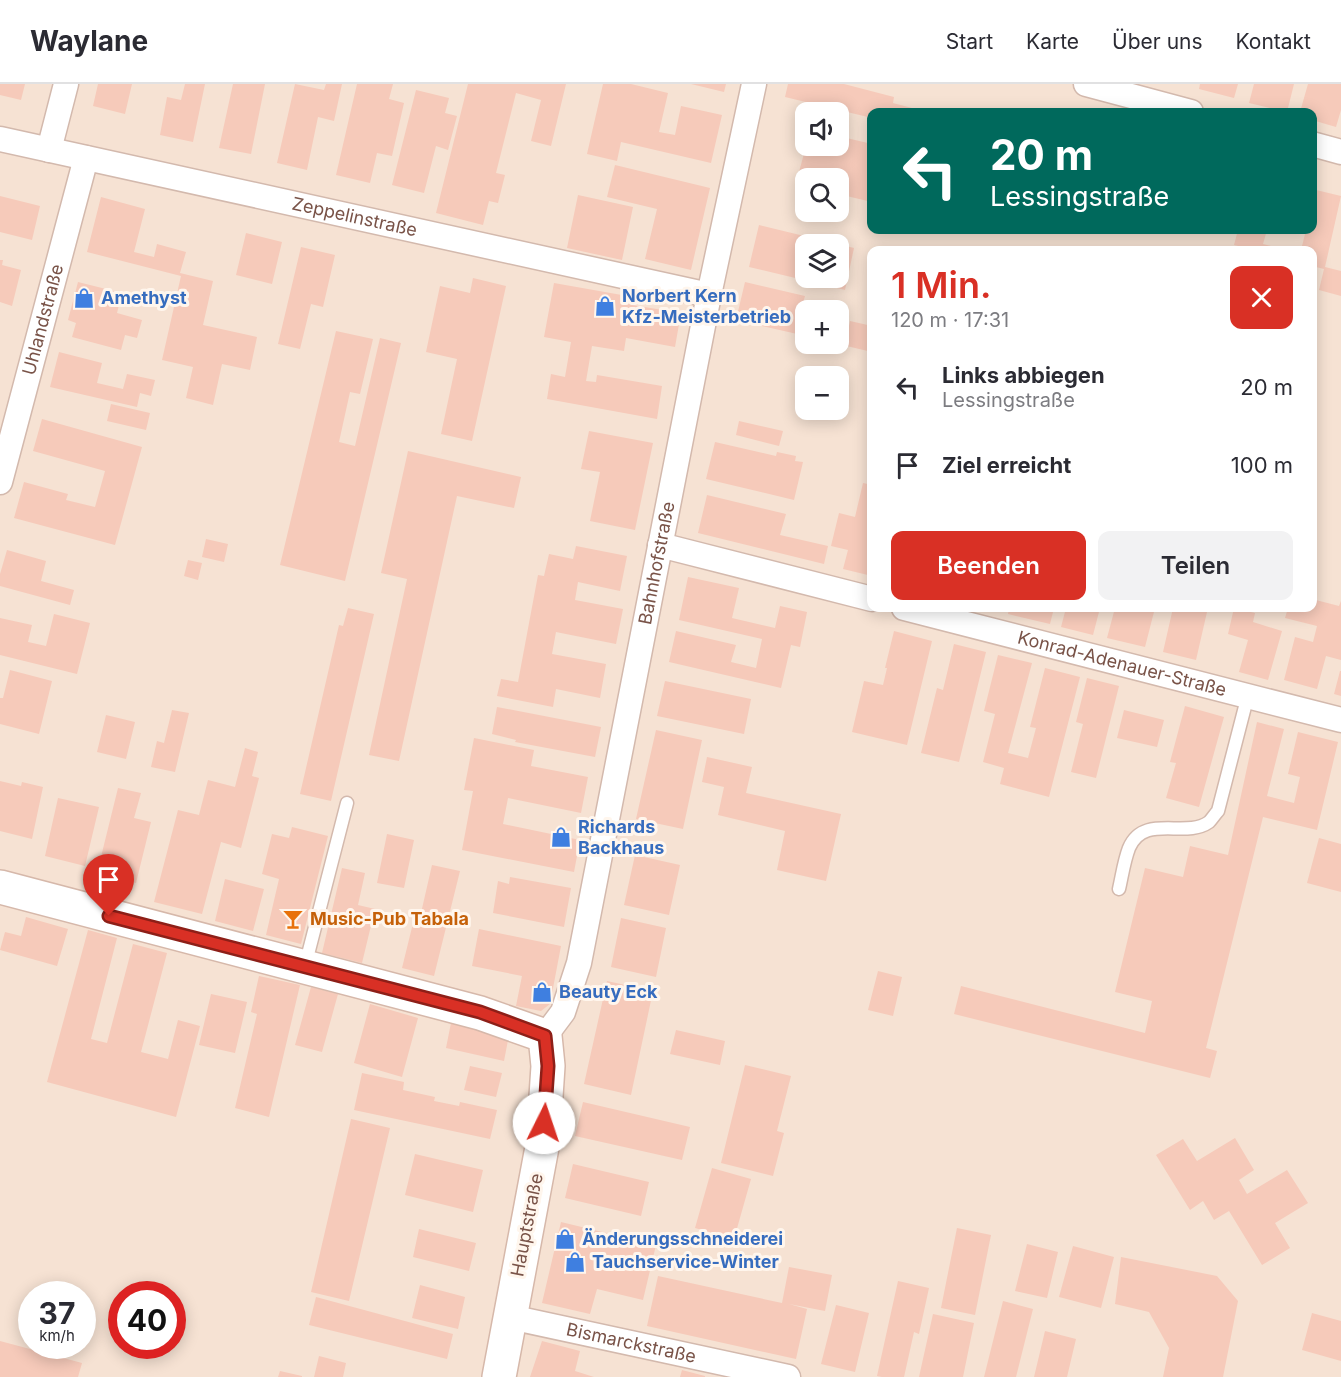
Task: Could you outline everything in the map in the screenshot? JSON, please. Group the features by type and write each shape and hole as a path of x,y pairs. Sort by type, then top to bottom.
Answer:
{"street":[{"path":"49,150 66,84"},
{"name":"Bahnhofstraße","path":"545,1036 563,1012 579,963 709,296 754,84"},
{"path":"1086,84 1176,108"},
{"name":"Zeppelinstraße","path":"0,139 709,296"},
{"path":"1317,145 1341,152"},
{"name":"Uhlandstraße","path":"0,482 86,158"},
{"path":"660,546 867,598"},
{"name":"Konrad-Adenauer-Straße","path":"919,612 1341,720"},
{"path":"0,887 480,1012 545,1036"},
{"name":"Hauptstraße","path":"499,1377 543,1142 548,1066 545,1036"},
{"name":"Bismarckstraße","path":"510,1317 788,1377"}],"lane":[{"path":"1119,889 1130,847 1137,837 1152,828 1195,827 1210,821 1218,811 1248,695"},
{"path":"305,968 347,803"}],"shaded area":[{"path":"0,84 1341,84 1341,1377 0,1377"}],"building":[{"path":"0,84 25,84 21,100 0,95"},
{"path":"98,84 132,84 125,114 93,106"},
{"path":"185,84 205,84 193,142 160,135 167,97 181,100"},
{"path":"233,84 265,84 251,154 219,148"},
{"path":"295,84 324,90 326,84 342,84 334,121 318,117 307,170 277,163"},
{"path":"357,84 393,84 389,99 404,103 392,156 377,153 370,183 336,175"},
{"path":"468,84 566,84 551,146 531,141 541,100 516,93 496,173 505,175 498,203 489,201 483,225 436,213"},
{"path":"603,84 631,84 668,93 659,132 675,135 681,106 722,115 711,163 621,142 617,161 587,154"},
{"path":"691,84 726,84 724,92"},
{"path":"788,84 844,84 894,97 893,103 912,108 867,108 867,117 849,112 849,102 806,102 785,97"},
{"path":"1200,84 1238,84 1234,98 1199,89"},
{"path":"1254,84 1294,84 1288,108 1270,108 1249,103"},
{"path":"1308,84 1341,84 1341,110 1336,127 1317,121 1317,108 1301,108"},
{"path":"416,90 449,98 445,113 457,116 448,150 436,146 424,193 392,185"},
{"path":"849,139 867,143 867,201 849,197 849,168 800,168 803,156 849,156"},
{"path":"615,165 710,188 691,270 645,259 657,209 607,197"},
{"path":"1317,190 1341,196 1325,267 1341,271 1341,296 1319,290 1324,269 1317,267 1317,246 1302,246 1305,234 1317,234"},
{"path":"578,195 633,207 622,260 567,248"},
{"path":"0,196 40,206 32,240 0,232"},
{"path":"101,197 145,209 134,252 154,257 157,244 186,252 180,273 213,281 203,325 257,337 250,370 222,364 213,405 186,398 193,367 162,360 181,276 87,252"},
{"path":"759,225 796,234 795,278 749,267"},
{"path":"246,233 282,242 272,284 236,275"},
{"path":"1237,234 1266,234 1263,244 1271,246 1238,246 1234,245"},
{"path":"301,247 335,255 323,307 311,304 300,349 278,344"},
{"path":"849,247 854,248 849,271"},
{"path":"0,260 3,260 2,265 21,270 12,306 0,302"},
{"path":"473,278 506,286 472,441 441,434 457,359 426,352 440,286 470,293"},
{"path":"78,282 122,293 117,313 142,320 137,338 125,335 121,350 72,337 76,323 68,320"},
{"path":"745,282 805,296 804,300 795,300 795,333 736,320"},
{"path":"554,283 633,297 632,305 681,313 675,347 626,338 624,351 592,346 586,381 596,382 597,375 662,386 657,419 547,399 551,374 565,377 571,342 544,337"},
{"path":"850,321 867,325 867,351 849,347"},
{"path":"336,331 373,339 360,394 350,392 339,442 355,446 380,338 401,343 345,581 280,565"},
{"path":"59,352 102,363 97,383 123,389 127,374 155,380 151,396 140,393 137,407 50,387"},
{"path":"111,404 150,413 146,430 107,421"},
{"path":"42,419 142,447 115,545 14,518 24,482 68,494 66,500 95,507 105,471 33,451"},
{"path":"739,421 783,431 779,446 736,435"},
{"path":"589,431 653,443 635,530 590,521 600,472 581,469"},
{"path":"715,442 776,456 777,452 796,456 795,461 803,462 794,500 706,479"},
{"path":"408,451 521,477 514,508 457,496 399,761 369,755 407,579 381,573"},
{"path":"863,483 867,484 867,575 843,569 848,550 831,546 839,513 855,517"},
{"path":"707,495 786,514 780,535 828,546 824,564 698,533"},
{"path":"206,539 228,544 224,562 202,557"},
{"path":"576,546 627,556 620,591 578,582 575,600 623,609 616,644 556,632 552,654 606,664 600,698 556,689 553,707 497,696 501,679 518,682 538,575 544,576 549,554 573,559"},
{"path":"7,550 46,561 41,581 74,590 70,605 0,586 0,574"},
{"path":"188,560 202,563 198,580 184,576"},
{"path":"688,577 739,588 732,618 775,628 780,606 807,612 800,647 791,645 781,688 669,662 676,631 736,645 731,662 756,668 762,639 679,620"},
{"path":"1317,600 1339,606 1341,601 1341,660 1326,656 1317,689 1284,680 1295,637 1313,642 1317,626 1285,618 1287,612 1317,612"},
{"path":"348,608 374,614 331,801 300,794 339,625 343,626"},
{"path":"1008,612 1053,612 1050,624 1008,614"},
{"path":"1065,612 1099,612 1093,635 1061,627"},
{"path":"1114,612 1154,612 1145,647 1107,638"},
{"path":"1172,612 1207,612 1196,660 1163,652"},
{"path":"1233,612 1255,613 1253,622 1282,631 1268,680 1239,672 1248,640 1228,634"},
{"path":"54,614 90,623 77,674 0,655 0,618 32,625 28,642 46,646"},
{"path":"894,631 932,641 907,745 852,732 864,681 883,685"},
{"path":"954,644 986,652 959,762 921,753 937,688 943,690"},
{"path":"998,655 1032,663 1008,753 1028,758 1036,728 1030,727 1045,668 1080,677 1049,797 1000,784 1004,768 983,762 995,714 984,711"},
{"path":"10,670 52,681 39,734 0,724 0,698 3,698"},
{"path":"1341,671 1341,696 1334,694"},
{"path":"1087,678 1119,686 1096,778 1071,772 1083,724 1076,722"},
{"path":"665,681 751,699 744,734 657,716"},
{"path":"1185,706 1224,717 1199,807 1166,798 1176,763 1170,762"},
{"path":"497,707 601,727 595,757 515,742 516,740 492,734"},
{"path":"172,710 189,713 175,772 151,767 157,741 164,743"},
{"path":"1124,710 1164,720 1157,747 1117,738"},
{"path":"106,715 135,722 126,759 97,752"},
{"path":"1257,722 1284,729 1267,796 1294,803 1300,777 1288,774 1298,732 1338,742 1317,830 1263,817 1206,1048 1217,1051 1210,1078 954,1014 961,986 1145,1033 1152,1001 1115,992 1145,868 1183,877 1190,846 1228,855"},
{"path":"656,730 702,740 683,829 636,819"},
{"path":"474,738 534,750 531,766 588,777 581,813 508,798 503,824 580,840 574,872 462,850 473,791 464,790"},
{"path":"245,748 258,752 252,776 259,778 241,848 221,842 202,914 154,902 178,810 199,815 208,780 235,787"},
{"path":"707,757 752,767 746,793 841,814 826,881 777,870 785,831 718,815 724,787 702,782"},
{"path":"0,781 21,786 22,782 43,787 32,839 0,831"},
{"path":"118,788 141,793 134,818 151,822 136,883 97,873"},
{"path":"58,798 99,807 85,866 45,856"},
{"path":"292,827 328,836 301,944 266,935 279,879 262,874 272,834 289,838"},
{"path":"387,834 414,840 404,888 377,883"},
{"path":"1319,838 1341,844 1341,892 1307,883"},
{"path":"635,855 680,865 669,915 624,905"},
{"path":"432,865 460,871 434,976 402,968 416,911 421,913"},
{"path":"342,868 365,873 358,905 375,909 362,963 322,953"},
{"path":"510,877 571,888 564,927 493,913 498,881 509,884"},
{"path":"225,879 264,889 253,931 215,921"},
{"path":"26,917 68,929 57,966 0,950 5,932 21,936"},
{"path":"621,918 666,928 656,977 611,967"},
{"path":"479,929 561,946 550,1004 541,1011 516,1006 522,976 472,966"},
{"path":"88,930 117,938 91,1039 107,1043 133,944 167,953 141,1052 168,1059 178,1020 200,1026 176,1117 47,1082"},
{"path":"878,971 902,977 893,1016 868,1010"},
{"path":"259,976 300,985 269,1117 235,1108 257,1014 251,1012"},
{"path":"607,981 653,991 631,1095 584,1084"},
{"path":"311,987 338,994 322,1052 295,1045"},
{"path":"211,994 247,1002 235,1053 199,1045"},
{"path":"370,1004 418,1018 402,1077 354,1063"},
{"path":"451,1023 509,1035 504,1061 446,1048"},
{"path":"676,1030 725,1041 720,1065 670,1054"},
{"path":"745,1065 791,1076 777,1131 784,1133 773,1176 721,1163"},
{"path":"470,1066 502,1073 496,1097 464,1090"},
{"path":"362,1073 404,1082 403,1090 435,1097 434,1101 459,1106 460,1102 497,1110 490,1139 354,1110"},
{"path":"583,1102 690,1127 682,1160 575,1136"},
{"path":"351,1119 390,1128 349,1301 311,1292"},
{"path":"1235,1138 1254,1170 1239,1180 1247,1194 1287,1170 1308,1203 1275,1223 1290,1248 1262,1265 1229,1211 1214,1220 1203,1201 1190,1210 1156,1155 1183,1139 1197,1161"},
{"path":"415,1154 483,1170 473,1212 405,1195"},
{"path":"573,1164 649,1182 641,1216 565,1198"},
{"path":"712,1168 751,1179 734,1239 695,1228"},
{"path":"561,1222 656,1245 643,1300 597,1289 590,1314 542,1303"},
{"path":"957,1228 991,1235 975,1315 941,1308"},
{"path":"419,1229 476,1243 469,1271 413,1257"},
{"path":"1027,1244 1058,1252 1047,1298 1015,1291"},
{"path":"1073,1246 1114,1257 1101,1308 1059,1297"},
{"path":"1121,1257 1217,1276 1238,1301 1223,1377 1163,1377 1169,1348 1149,1312 1115,1304"},
{"path":"789,1267 832,1275 825,1311 789,1304 807,1309 796,1359 647,1326 658,1276 782,1303"},
{"path":"898,1281 929,1288 919,1334 914,1332 904,1377 882,1377 877,1376"},
{"path":"420,1285 465,1297 458,1329 412,1318"},
{"path":"316,1297 453,1334 447,1359 309,1325"},
{"path":"1003,1301 1033,1309 1016,1377 984,1377"},
{"path":"836,1305 869,1313 855,1372 821,1364"},
{"path":"1312,1313 1341,1321 1341,1361 1302,1350"},
{"path":"933,1314 974,1323 963,1377 919,1377"},
{"path":"1045,1331 1076,1339 1067,1377 1034,1377"},
{"path":"0,1341 18,1346 18,1359 67,1359 82,1363 78,1377 0,1377"},
{"path":"542,1341 580,1351 575,1371 594,1377 530,1377"},
{"path":"319,1356 346,1363 343,1377 314,1377"},
{"path":"682,1370 705,1376 705,1377 680,1377"},
{"path":"280,1371 302,1376 302,1377 278,1377"}],"place":[{"name":"Amethyst","path":"84,298"},
{"name":"Norbert Kern Kfz-Meisterbetrieb","path":"605,306"},
{"name":"Richards Backhaus","path":"561,837"},
{"name":"Music-Pub Tabala","path":"293,919"},
{"name":"Beauty Eck","path":"542,992"},
{"name":"Änderungsschneiderei","path":"565,1239"},
{"name":"Tauchservice-Winter","path":"575,1262"}],"route":[{"path":"109,916 480,1012 545,1036 548,1066 544,1123"}]}
